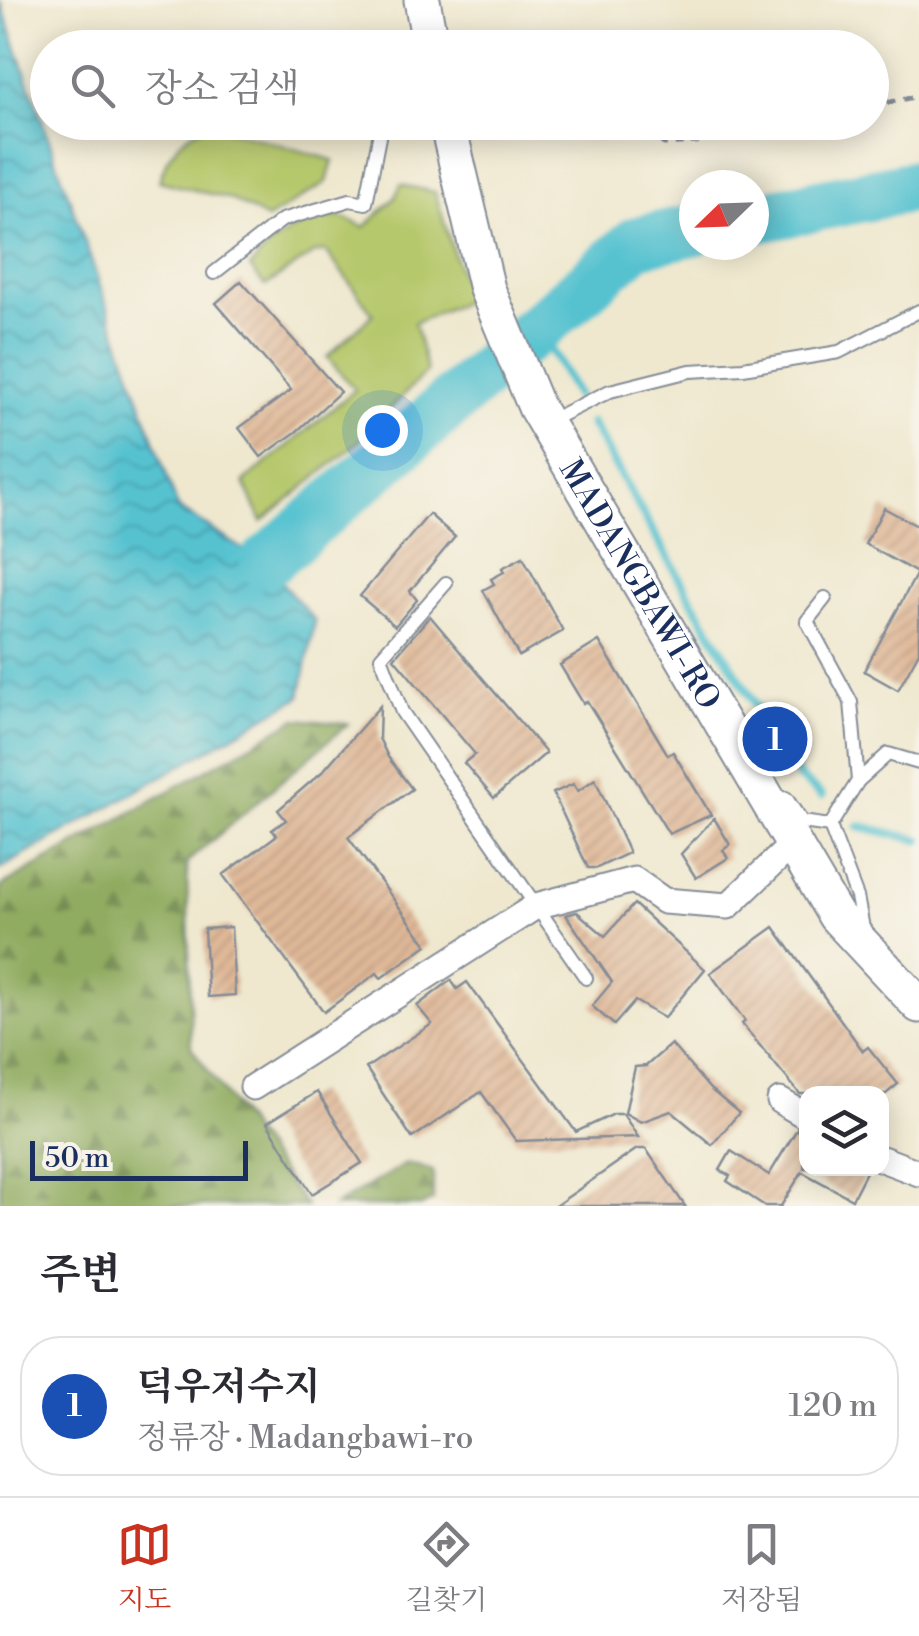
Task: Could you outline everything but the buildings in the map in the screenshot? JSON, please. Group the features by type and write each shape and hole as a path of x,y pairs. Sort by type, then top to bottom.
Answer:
{"main road":[{"path":"422,0 428,30"},
{"name":"MADANGBAWI-RO","path":"461,140 487,288 541,415 836,916 919,1004"}],"street":[{"path":"253,1087 536,906 634,880 664,901 728,906 794,844"},
{"path":"780,1101 799,1112"},
{"path":"889,1162 919,1173"}],"lane":[{"path":"214,274 282,220 350,200 366,203 378,140"},
{"path":"541,415 610,391 690,371 743,368 839,352 919,312"},
{"path":"446,583 382,657 402,712 586,978"},
{"path":"825,598 807,621 850,702 858,781"},
{"path":"723,724 745,738 802,822 830,826"},
{"path":"830,826 858,781 888,754 919,763"},
{"path":"830,826 857,897 868,950"}],"path":[{"path":"889,102 919,96"},
{"path":"659,140 664,144 706,140"}],"green space":[{"path":"183,140 265,140 333,160 327,182 267,219 230,199 159,181"},
{"path":"401,185 435,192 468,300 414,323 427,371 357,443 262,522 244,482 355,390 327,357 373,314 326,251 314,253 265,286 250,268 276,241 311,221 339,216 365,227 394,199"},
{"path":"296,719 348,724 187,862 191,1047 306,1206 0,1206 0,887"},
{"path":"407,1163 433,1171 433,1200 421,1206 334,1206"}],"water":[{"path":"0,0 30,86 30,140 49,140 178,508 265,563 315,621 300,697 0,869"}],"waterway":[{"path":"769,215 919,185"},
{"path":"265,563 637,242 679,233"},
{"path":"538,326 576,395"},
{"path":"591,423 799,777 822,796"},
{"path":"859,826 919,840"}],"place":[{"name":"덕우저수지","path":"775,739"}]}
